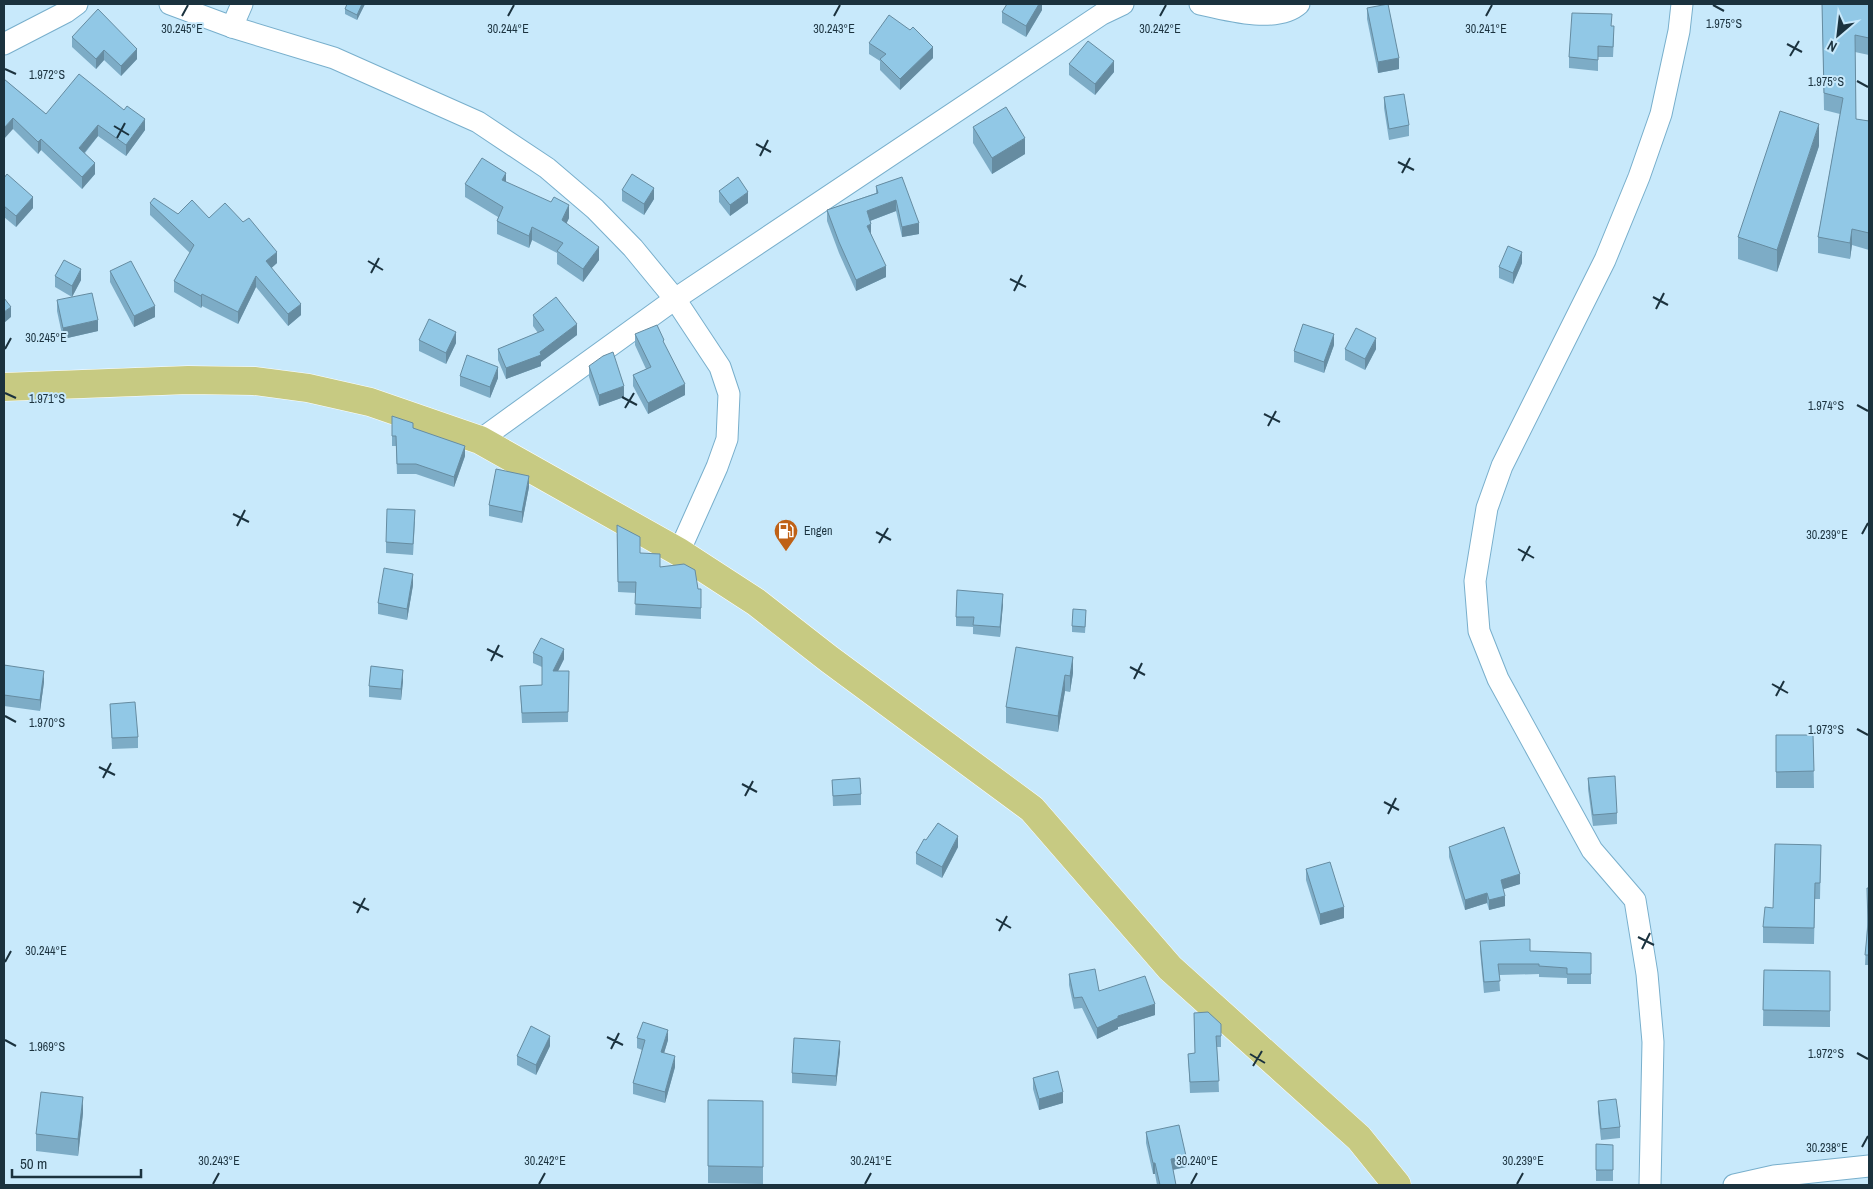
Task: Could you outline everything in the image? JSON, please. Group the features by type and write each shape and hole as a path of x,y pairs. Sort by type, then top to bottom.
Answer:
{"main road":[{"path":"4,387 188,380 254,381 308,388 370,402 480,440 679,552 756,602 837,665 1032,809 1170,968 1359,1138 1397,1185"}],"street":[{"path":"4,44 66,12 77,4"},
{"path":"170,4 232,27 334,58 478,122 547,168 595,209 633,248 675,299 720,367 729,394 727,439 717,467 679,552"},
{"path":"232,27 242,4"},
{"path":"480,440 675,299 1095,9 1123,4"},
{"path":"1200,4 1257,14 1284,12 1299,4"},
{"path":"1650,1185 1653,1042 1647,974 1635,900 1592,850 1498,679 1479,631 1475,581 1487,508 1502,466 1605,260 1639,177 1661,114 1679,31 1682,4"},
{"path":"1734,1185 1774,1176 1869,1166"}],"building":[{"path":"347,4 362,4 357,15 345,9"},
{"path":"1007,4 1039,4 1026,26 1002,12"},
{"path":"1388,4 1399,58 1378,62 1367,8"},
{"path":"1822,4 1869,4 1869,38 1855,35 1856,119 1869,121 1869,233 1852,229 1850,243 1818,237 1843,98 1824,93"},
{"path":"98,9 137,49 121,66 104,50 96,59 72,37"},
{"path":"1572,13 1612,14 1611,26 1614,26 1613,47 1598,46 1598,60 1569,57"},
{"path":"889,15 910,30 913,27 933,47 900,79 880,59 886,54 869,43"},
{"path":"1088,41 1114,61 1095,84 1069,64"},
{"path":"79,74 124,110 127,106 145,119 126,145 98,125 79,148 95,163 82,177 41,139 38,142 13,118 4,128 4,79 46,114"},
{"path":"1404,94 1409,125 1389,129 1384,97"},
{"path":"1006,107 1025,138 992,158 973,127"},
{"path":"1780,111 1819,124 1777,250 1738,237"},
{"path":"482,158 506,173 502,180 551,202 554,197 569,205 562,220 599,247 583,269 557,251 563,243 532,227 529,236 497,221 503,207 465,184"},
{"path":"7,174 33,197 16,216 4,206 4,178"},
{"path":"632,174 654,188 644,204 622,190"},
{"path":"738,177 748,192 730,205 719,191"},
{"path":"902,177 919,223 902,227 896,200 867,211 871,224 867,226 886,266 856,280 827,210 878,193 876,186"},
{"path":"154,198 178,214 192,200 209,218 225,203 243,222 249,218 277,252 266,261 301,304 288,314 256,276 238,312 202,294 201,296 174,281 194,245 150,203"},
{"path":"1508,246 1522,252 1513,273 1499,267"},
{"path":"64,260 81,269 72,286 55,276"},
{"path":"131,261 155,306 134,316 110,271"},
{"path":"92,293 98,320 63,328 57,300"},
{"path":"556,297 577,324 540,352 541,355 506,368 498,349 544,330 533,315"},
{"path":"4,298 11,307 4,312"},
{"path":"429,319 456,332 446,353 419,340"},
{"path":"1303,324 1334,334 1324,362 1294,351"},
{"path":"657,325 685,384 648,403 633,375 651,367 635,334"},
{"path":"1356,328 1376,338 1365,359 1345,349"},
{"path":"613,352 624,386 599,395 589,366 603,356"},
{"path":"467,355 498,367 490,387 460,376"},
{"path":"392,416 413,423 413,428 465,446 454,477 416,464 397,464 396,436 392,436"},
{"path":"496,469 529,476 522,512 489,505"},
{"path":"387,509 415,510 413,544 386,542"},
{"path":"617,525 640,537 640,553 660,554 660,567 684,564 695,570 698,589 701,589 701,608 635,604 636,582 618,582"},
{"path":"384,568 413,574 407,609 378,603"},
{"path":"957,590 1003,594 1000,627 973,625 974,617 956,617"},
{"path":"1073,609 1086,610 1085,627 1072,626"},
{"path":"541,638 564,649 553,671 569,671 568,712 522,713 520,686 542,685 542,657 533,653"},
{"path":"1016,647 1073,657 1070,676 1065,675 1058,716 1006,707"},
{"path":"4,665 44,671 40,700 4,695"},
{"path":"371,666 403,670 401,689 369,686"},
{"path":"135,702 138,737 112,738 110,704"},
{"path":"1776,735 1813,735 1814,771 1776,772"},
{"path":"1615,776 1617,813 1593,815 1588,778"},
{"path":"860,778 861,794 833,796 832,780"},
{"path":"938,823 958,836 942,867 916,853 924,839 926,840"},
{"path":"1504,827 1520,874 1501,880 1505,896 1489,900 1487,893 1465,900 1449,847"},
{"path":"1775,844 1821,845 1820,883 1815,883 1814,928 1763,927 1765,907 1773,908"},
{"path":"1330,862 1344,907 1320,914 1306,869"},
{"path":"1867,888 1869,888 1869,955 1865,955 1868,925"},
{"path":"1530,939 1530,951 1591,953 1591,974 1567,974 1567,968 1539,966 1539,964 1498,964 1500,981 1484,982 1480,941"},
{"path":"1095,969 1099,991 1145,976 1155,1004 1118,1016 1118,1018 1097,1028 1082,997 1074,998 1069,974"},
{"path":"1764,970 1830,971 1830,1011 1763,1010"},
{"path":"1208,1012 1221,1024 1221,1036 1216,1036 1219,1081 1190,1082 1188,1054 1195,1053 1194,1013"},
{"path":"643,1022 668,1030 661,1052 675,1056 665,1092 633,1083 645,1040 637,1038"},
{"path":"531,1026 550,1036 536,1065 517,1056"},
{"path":"794,1038 840,1041 836,1076 792,1073"},
{"path":"1058,1071 1063,1092 1039,1099 1033,1078"},
{"path":"41,1092 83,1097 78,1139 36,1134"},
{"path":"1616,1099 1620,1127 1601,1129 1598,1101"},
{"path":"708,1100 763,1101 763,1167 708,1166"},
{"path":"1179,1125 1186,1156 1171,1159 1176,1185 1160,1185 1146,1132"},
{"path":"1596,1144 1613,1145 1613,1170 1596,1170"}],"place":[{"name":"Engen","path":"786,552"}]}
